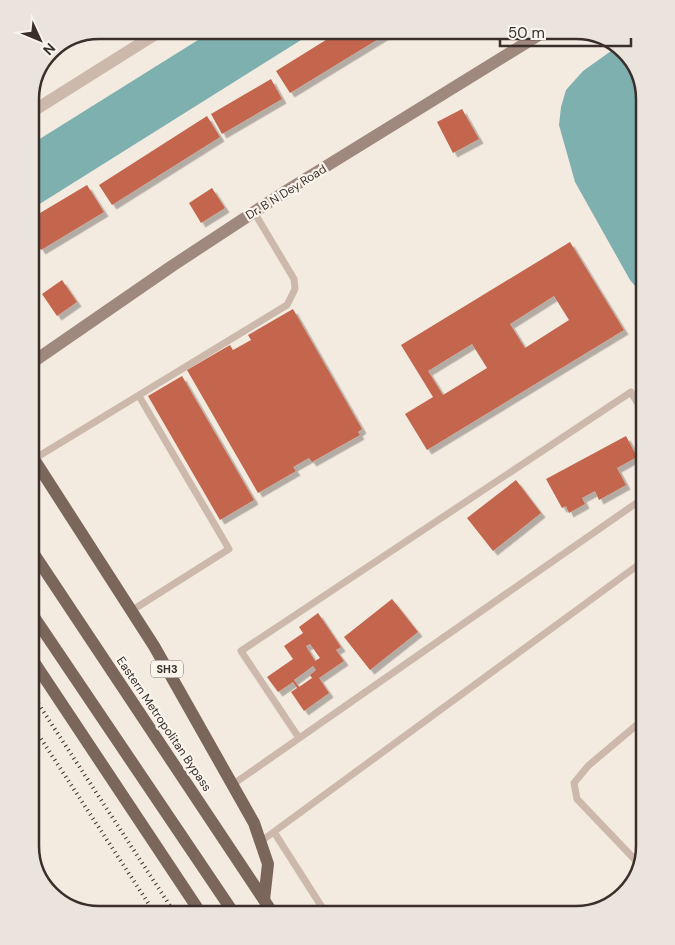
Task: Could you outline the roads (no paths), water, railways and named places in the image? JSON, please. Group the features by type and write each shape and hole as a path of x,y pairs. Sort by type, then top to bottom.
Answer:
{"main road":[{"name":"Dr. B N Dey Road","path":"39,358 254,212 533,39"},
{"name":"SH3","path":"39,467 154,646 254,824 268,864 264,900"},
{"name":"Eastern Metropolitan Bypass","path":"39,561 268,906"},
{"path":"39,624 229,906"},
{"path":"39,670 196,906"}],"street":[{"path":"39,107 148,39"}],"lane":[{"path":"39,452 139,396 287,305 295,289 294,279 254,212"},
{"path":"299,738 241,651 631,392 636,401"},
{"path":"132,611 229,549 139,396"},
{"path":"232,785 636,503"},
{"path":"260,842 636,567"},
{"path":"635,859 577,799 574,783 588,766 636,726"},
{"path":"274,832 321,906"}],"water":[{"path":"200,39 303,39 39,204 39,139"},
{"path":"612,50 624,62 632,76 636,91 636,287 630,280 575,182 559,125 561,107 566,90 583,71"}],"railway":[{"path":"39,705 170,906"},
{"path":"39,736 150,906"}]}
